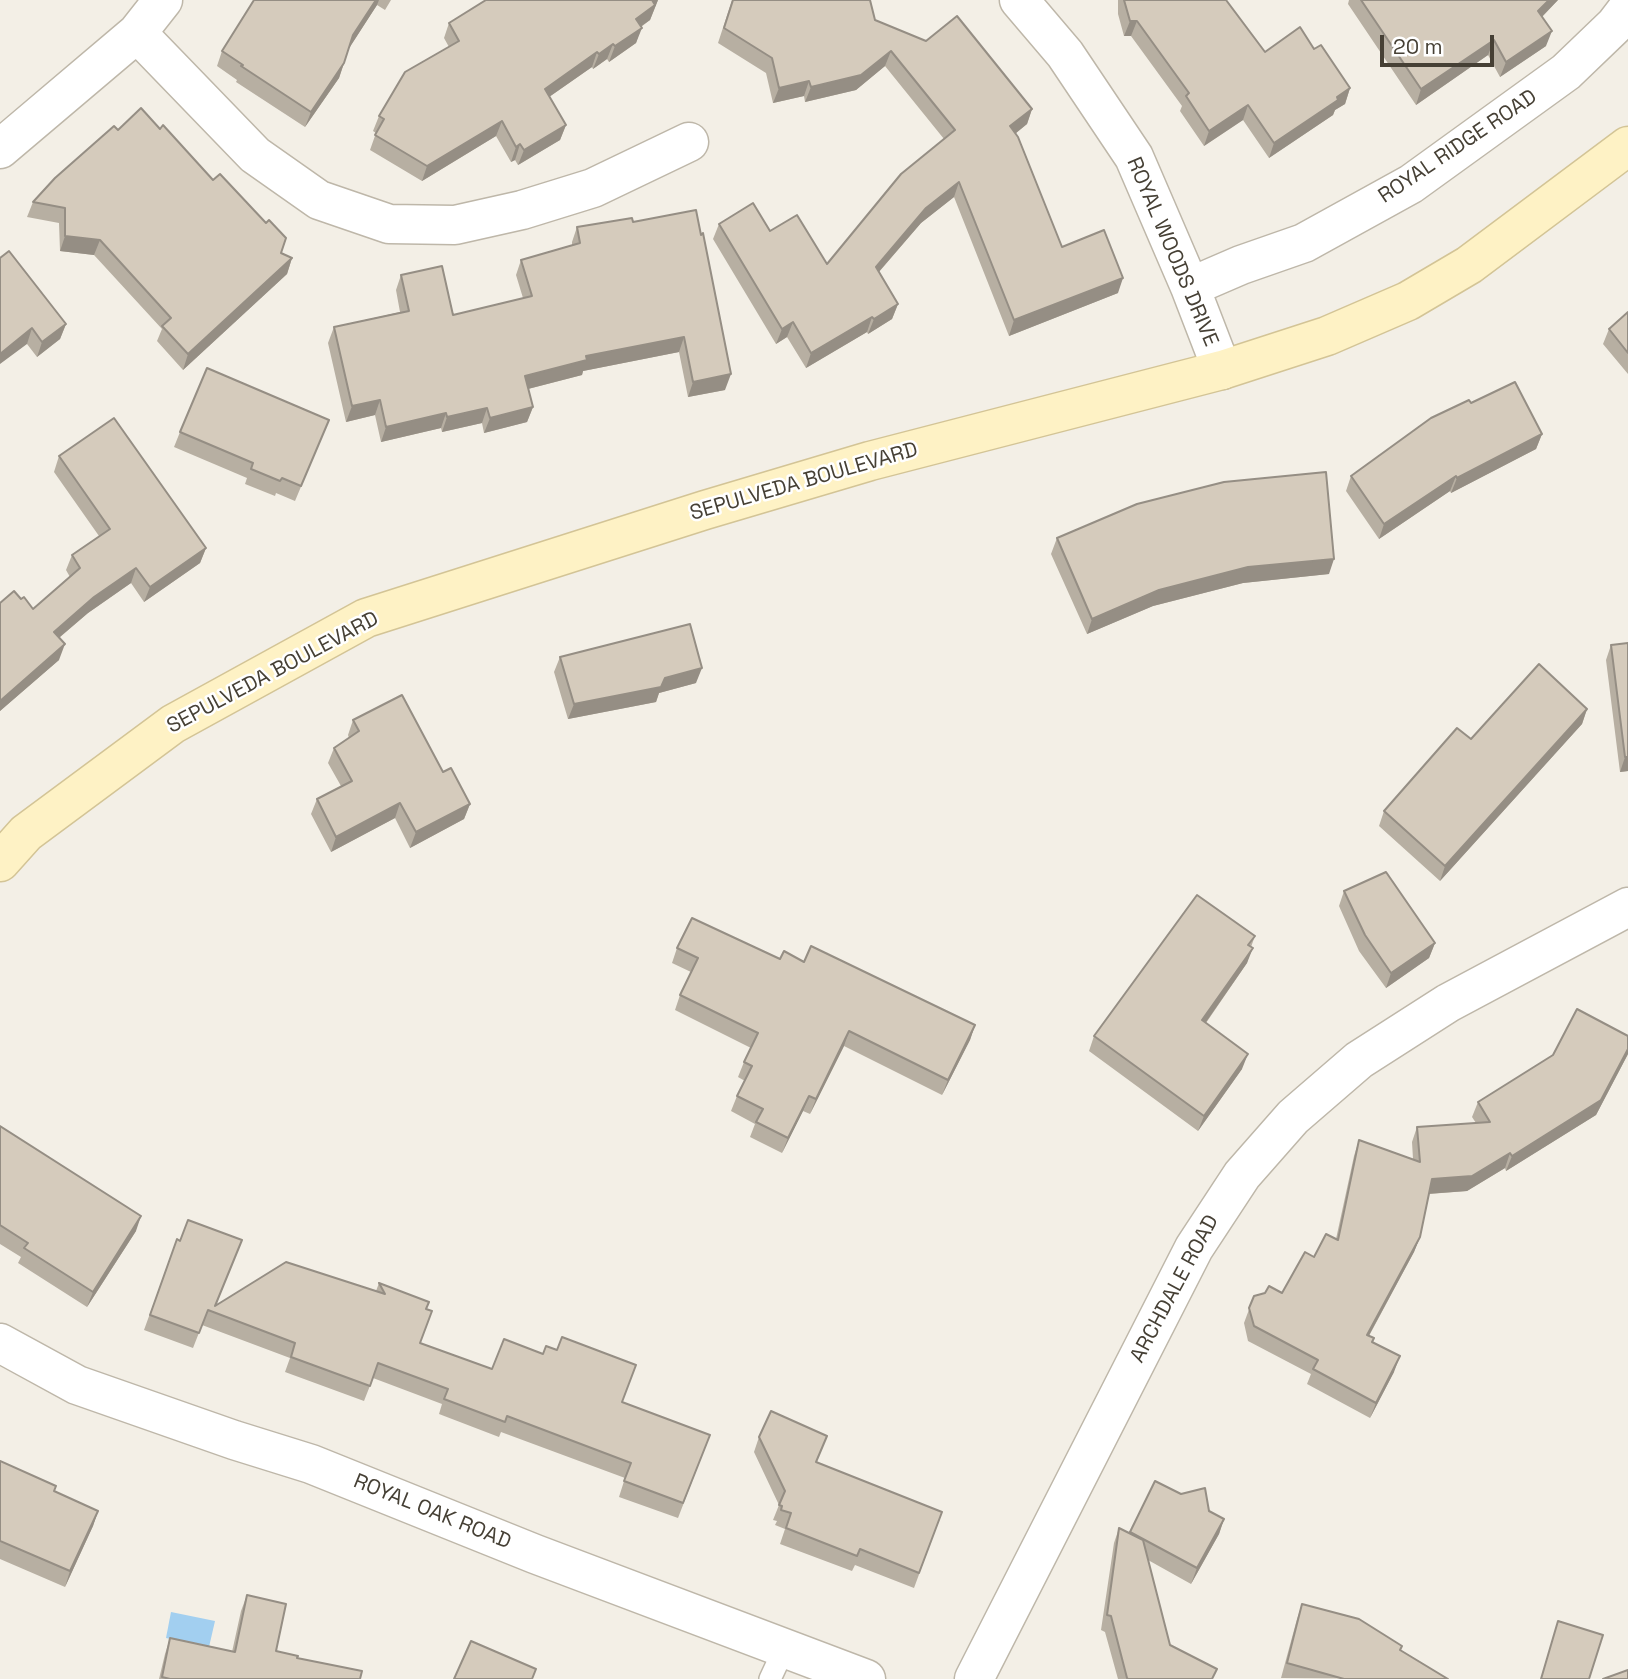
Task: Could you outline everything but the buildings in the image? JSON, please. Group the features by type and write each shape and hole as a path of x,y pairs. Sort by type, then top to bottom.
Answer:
{"main road":[{"name":"SEPULVEDA BOULEVARD","path":"0,862 26,833 173,724 366,618 705,510 870,461 1222,370 1328,336 1408,301 1469,265 1628,146"}],"street":[{"path":"0,149 137,33 163,0"},
{"name":"ROYAL WOODS DRIVE","path":"1019,0 1065,54 1134,157 1222,370"},
{"name":"ROYAL RIDGE ROAD","path":"1190,288 1241,265 1304,243 1411,184 1566,72 1615,25 1628,8"},
{"path":"137,33 255,155 319,200 389,224 455,225 522,210 593,188 689,142"},
{"name":"ARCHDALE ROAD","path":"974,1679 1194,1248 1242,1175 1293,1117 1359,1060 1448,1003 1628,907"},
{"name":"ROYAL OAK ROAD","path":"0,1343 77,1385 311,1464 535,1554 777,1664 866,1679"}],"water":[{"path":"171,1612 215,1621 209,1647 166,1638"}]}
